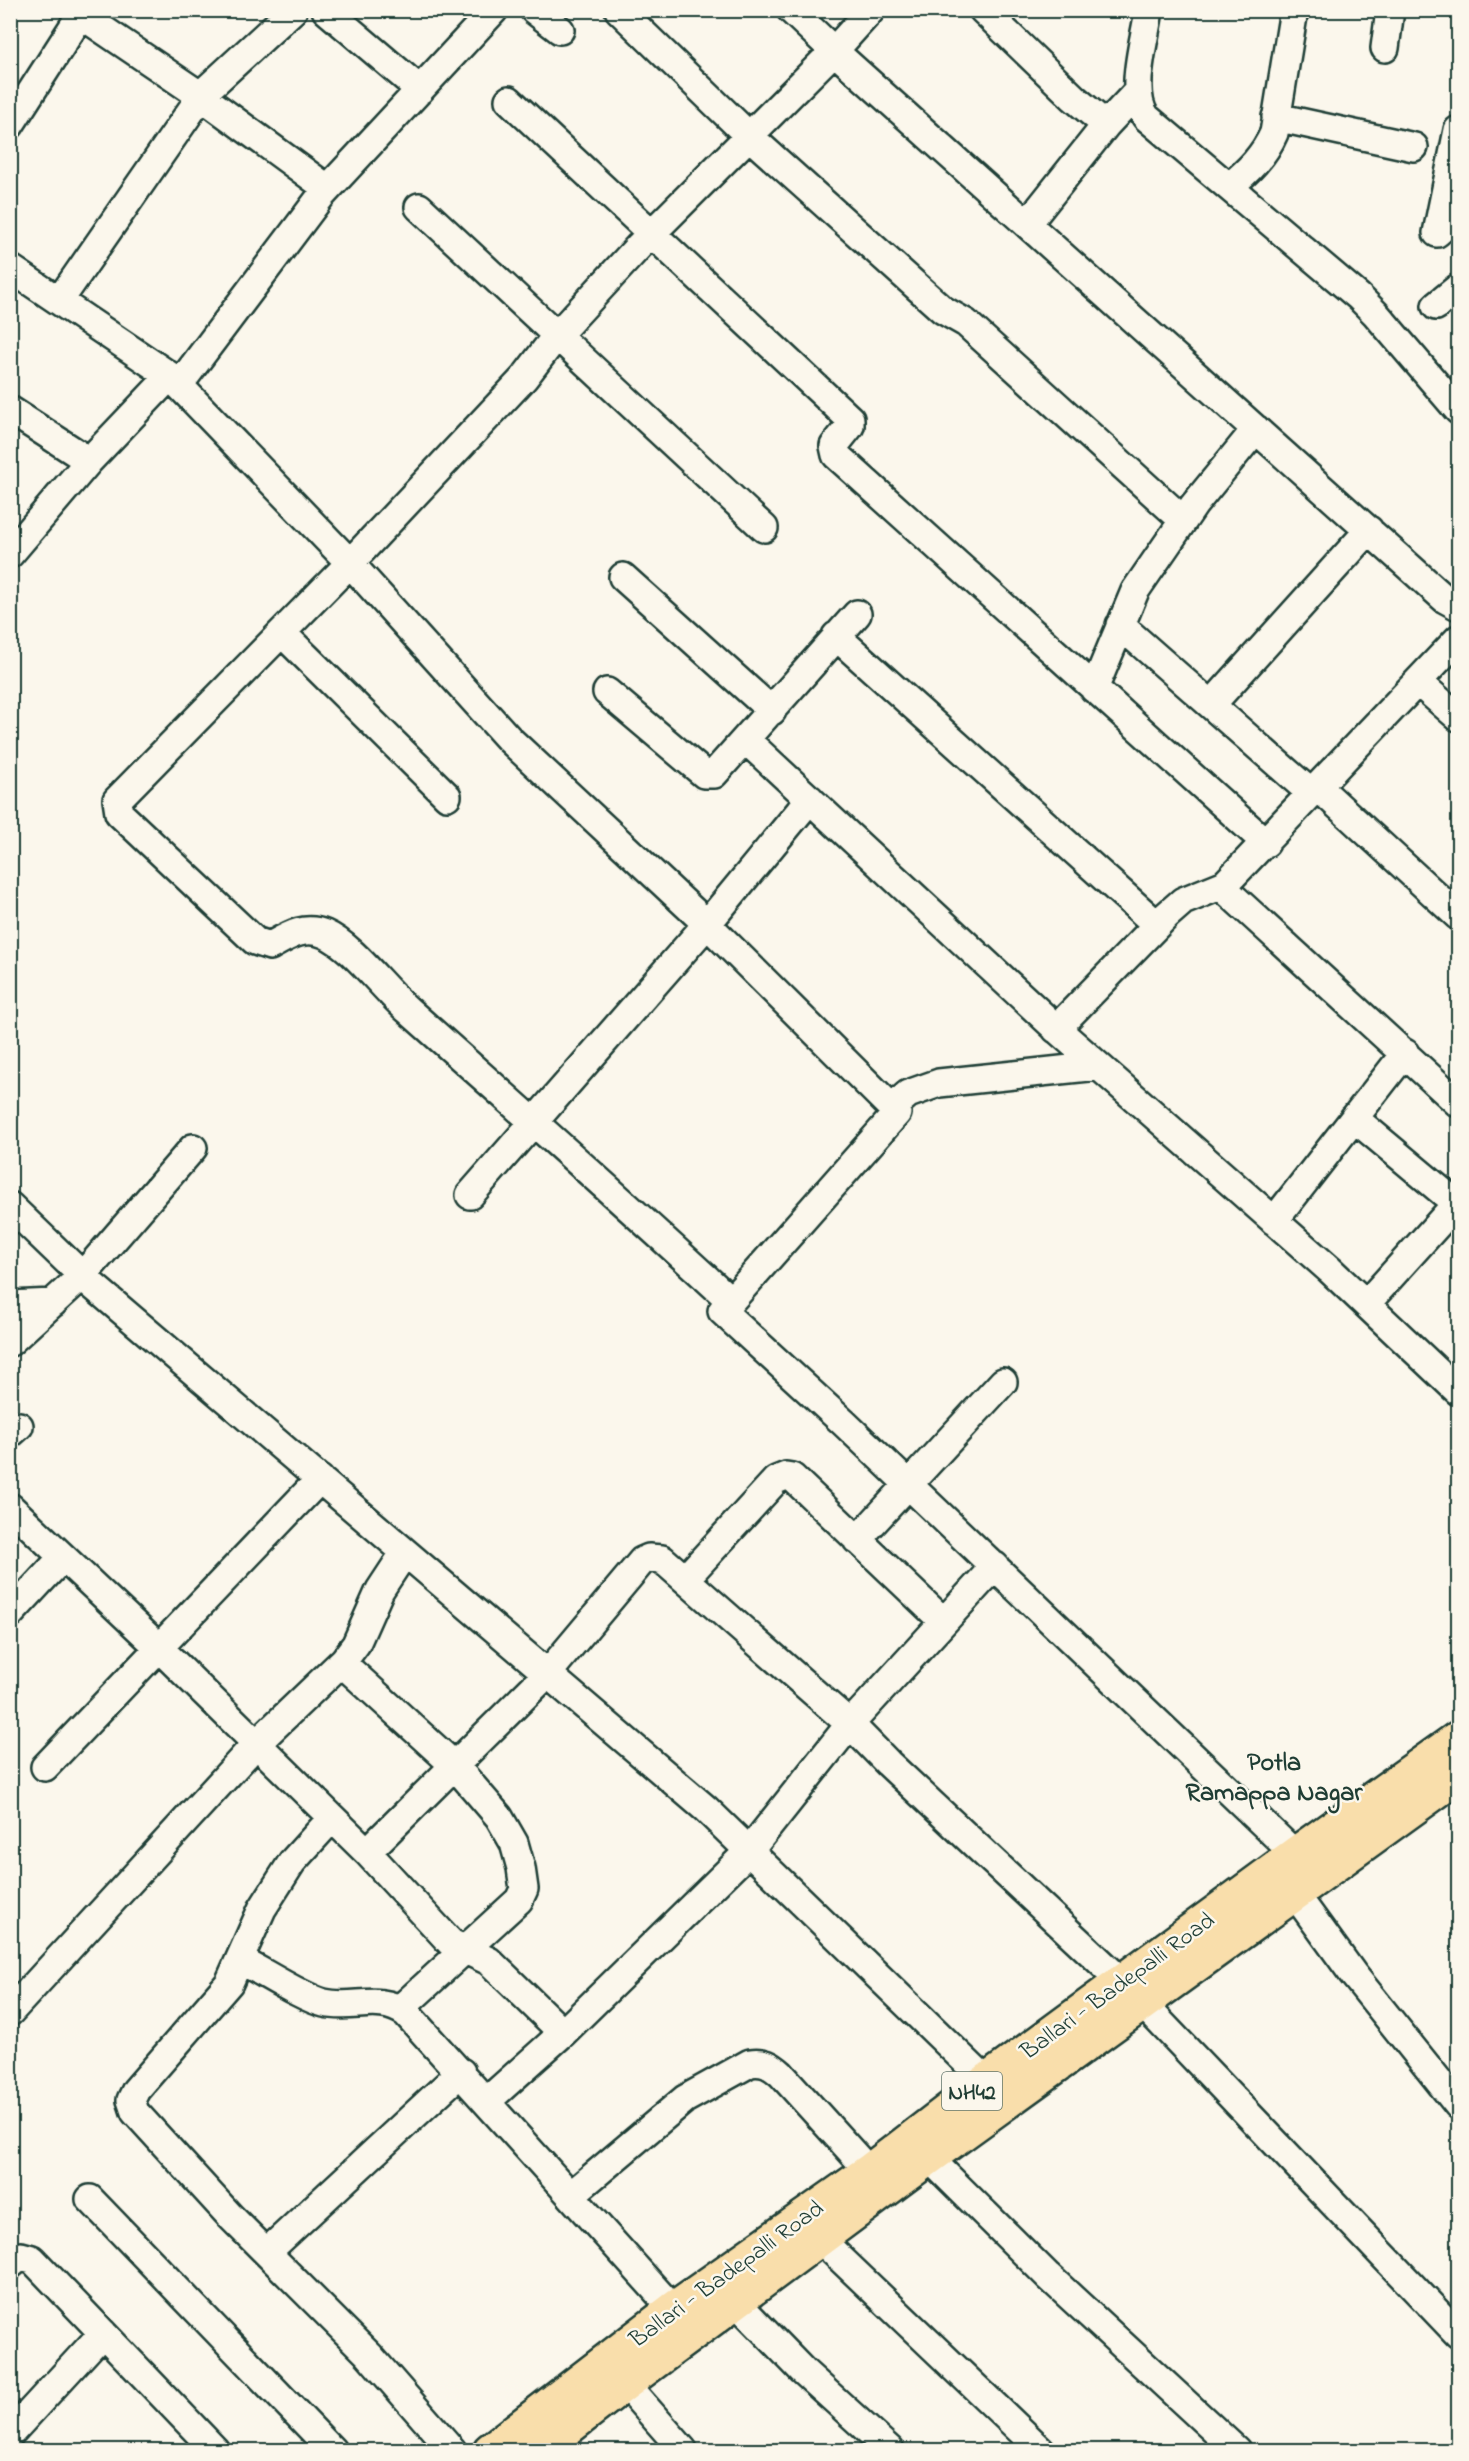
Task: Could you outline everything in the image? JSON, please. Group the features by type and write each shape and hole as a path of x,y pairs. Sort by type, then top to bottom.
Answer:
{"highway":[{"name":"Ballari - Badepalli Road","path":"540,2451 929,2158 1133,1993 1294,1854 1458,1738"},
{"name":"Ballari - Badepalli Road","path":"490,2451 673,2309 869,2171 986,2080 1295,1894 1458,1776"}],"street":[{"path":"60,301 201,96 293,10"},
{"path":"326,10 420,90"},
{"path":"10,554 89,461 174,380 322,195 494,10"},
{"path":"534,10 560,30"},
{"path":"619,10 748,136 944,310 966,323 1183,520"},
{"path":"790,10 1445,599 1458,606"},
{"path":"731,1301 535,1122 405,1008 340,943 325,934 312,930 297,931 270,946 255,941 119,813 117,800 350,563 524,378 557,335 652,233 834,51 871,10"},
{"path":"983,10 1074,98 1107,125"},
{"path":"1149,10 1137,92 1141,110 1146,117 1376,314 1458,410"},
{"path":"1229,188 1256,164 1274,133 1294,10"},
{"path":"1385,48 1390,10"},
{"path":"10,125 80,12 321,183 325,190 322,195"},
{"path":"1028,223 1107,125 1137,92"},
{"path":"509,99 850,419 850,426 834,446 836,455 1266,843"},
{"path":"1276,117 1414,147"},
{"path":"1458,130 1437,233 1458,214"},
{"path":"419,207 764,528"},
{"path":"10,268 174,380 350,563 509,739 707,924 897,1113 722,1311 995,1566 1294,1854"},
{"path":"1436,306 1458,288"},
{"path":"10,410 89,461"},
{"path":"1094,689 1135,591 1183,520 1256,429"},
{"path":"1211,705 1369,530"},
{"path":"623,577 772,711"},
{"path":"607,692 705,774 714,774 856,614"},
{"path":"1120,625 1211,705 1315,790 1458,916"},
{"path":"282,633 447,796"},
{"path":"837,636 1157,925"},
{"path":"1056,1029 1183,901 1221,886 1266,843 1458,639"},
{"path":"1418,682 1458,717"},
{"path":"746,740 1056,1029 1274,1221 1458,1391"},
{"path":"470,1196 707,924 810,799"},
{"path":"1221,886 1458,1102"},
{"path":"1274,1221 1405,1053"},
{"path":"892,1108 908,1094 939,1083 1098,1066"},
{"path":"1354,1118 1458,1204 1366,1304"},
{"path":"10,1342 83,1275 193,1148"},
{"path":"10,1206 83,1275 706,1809 986,2080"},
{"path":"10,1305 53,1303"},
{"path":"857,1539 1004,1382"},
{"path":"686,1579 781,1477 792,1477 943,1621"},
{"path":"45,1767 320,1479"},
{"path":"10,1507 159,1648 367,1852 442,1935 465,1951 489,1961 563,2033"},
{"path":"10,2012 256,1744 342,1663 356,1644 380,1590 405,1552"},
{"path":"10,1614 63,1557"},
{"path":"367,1852 548,1674 642,1561 649,1558 662,1559 850,1724 888,1763 1133,1993 1458,2334"},
{"path":"487,2101 563,2033 750,1850 850,1724 995,1566"},
{"path":"342,1663 455,1766 509,1831 521,1868 524,1889 519,1900 400,2009"},
{"path":"332,1818 286,1871 262,1909 234,1976 146,2076 131,2100 135,2112 267,2252 369,2355 452,2451"},
{"path":"1295,1894 1353,1974 1458,2105"},
{"path":"240,1960 322,2003 383,2003 400,2009 419,2026 461,2072 673,2309"},
{"path":"571,2195 686,2098 750,2063 759,2061 768,2064 781,2074 869,2171"},
{"path":"267,2252 461,2072"},
{"path":"929,2158 1048,2276 1236,2451"},
{"path":"90,2199 332,2451"},
{"path":"821,2240 1041,2451"},
{"path":"10,2265 21,2256 32,2259 103,2333 205,2447"},
{"path":"737,2303 803,2371 890,2451"},
{"path":"10,2434 103,2333"},
{"path":"625,2385 683,2451"}],"district":[{"name":"Potla Ramappa Nagar","path":"1274,1776"}]}
